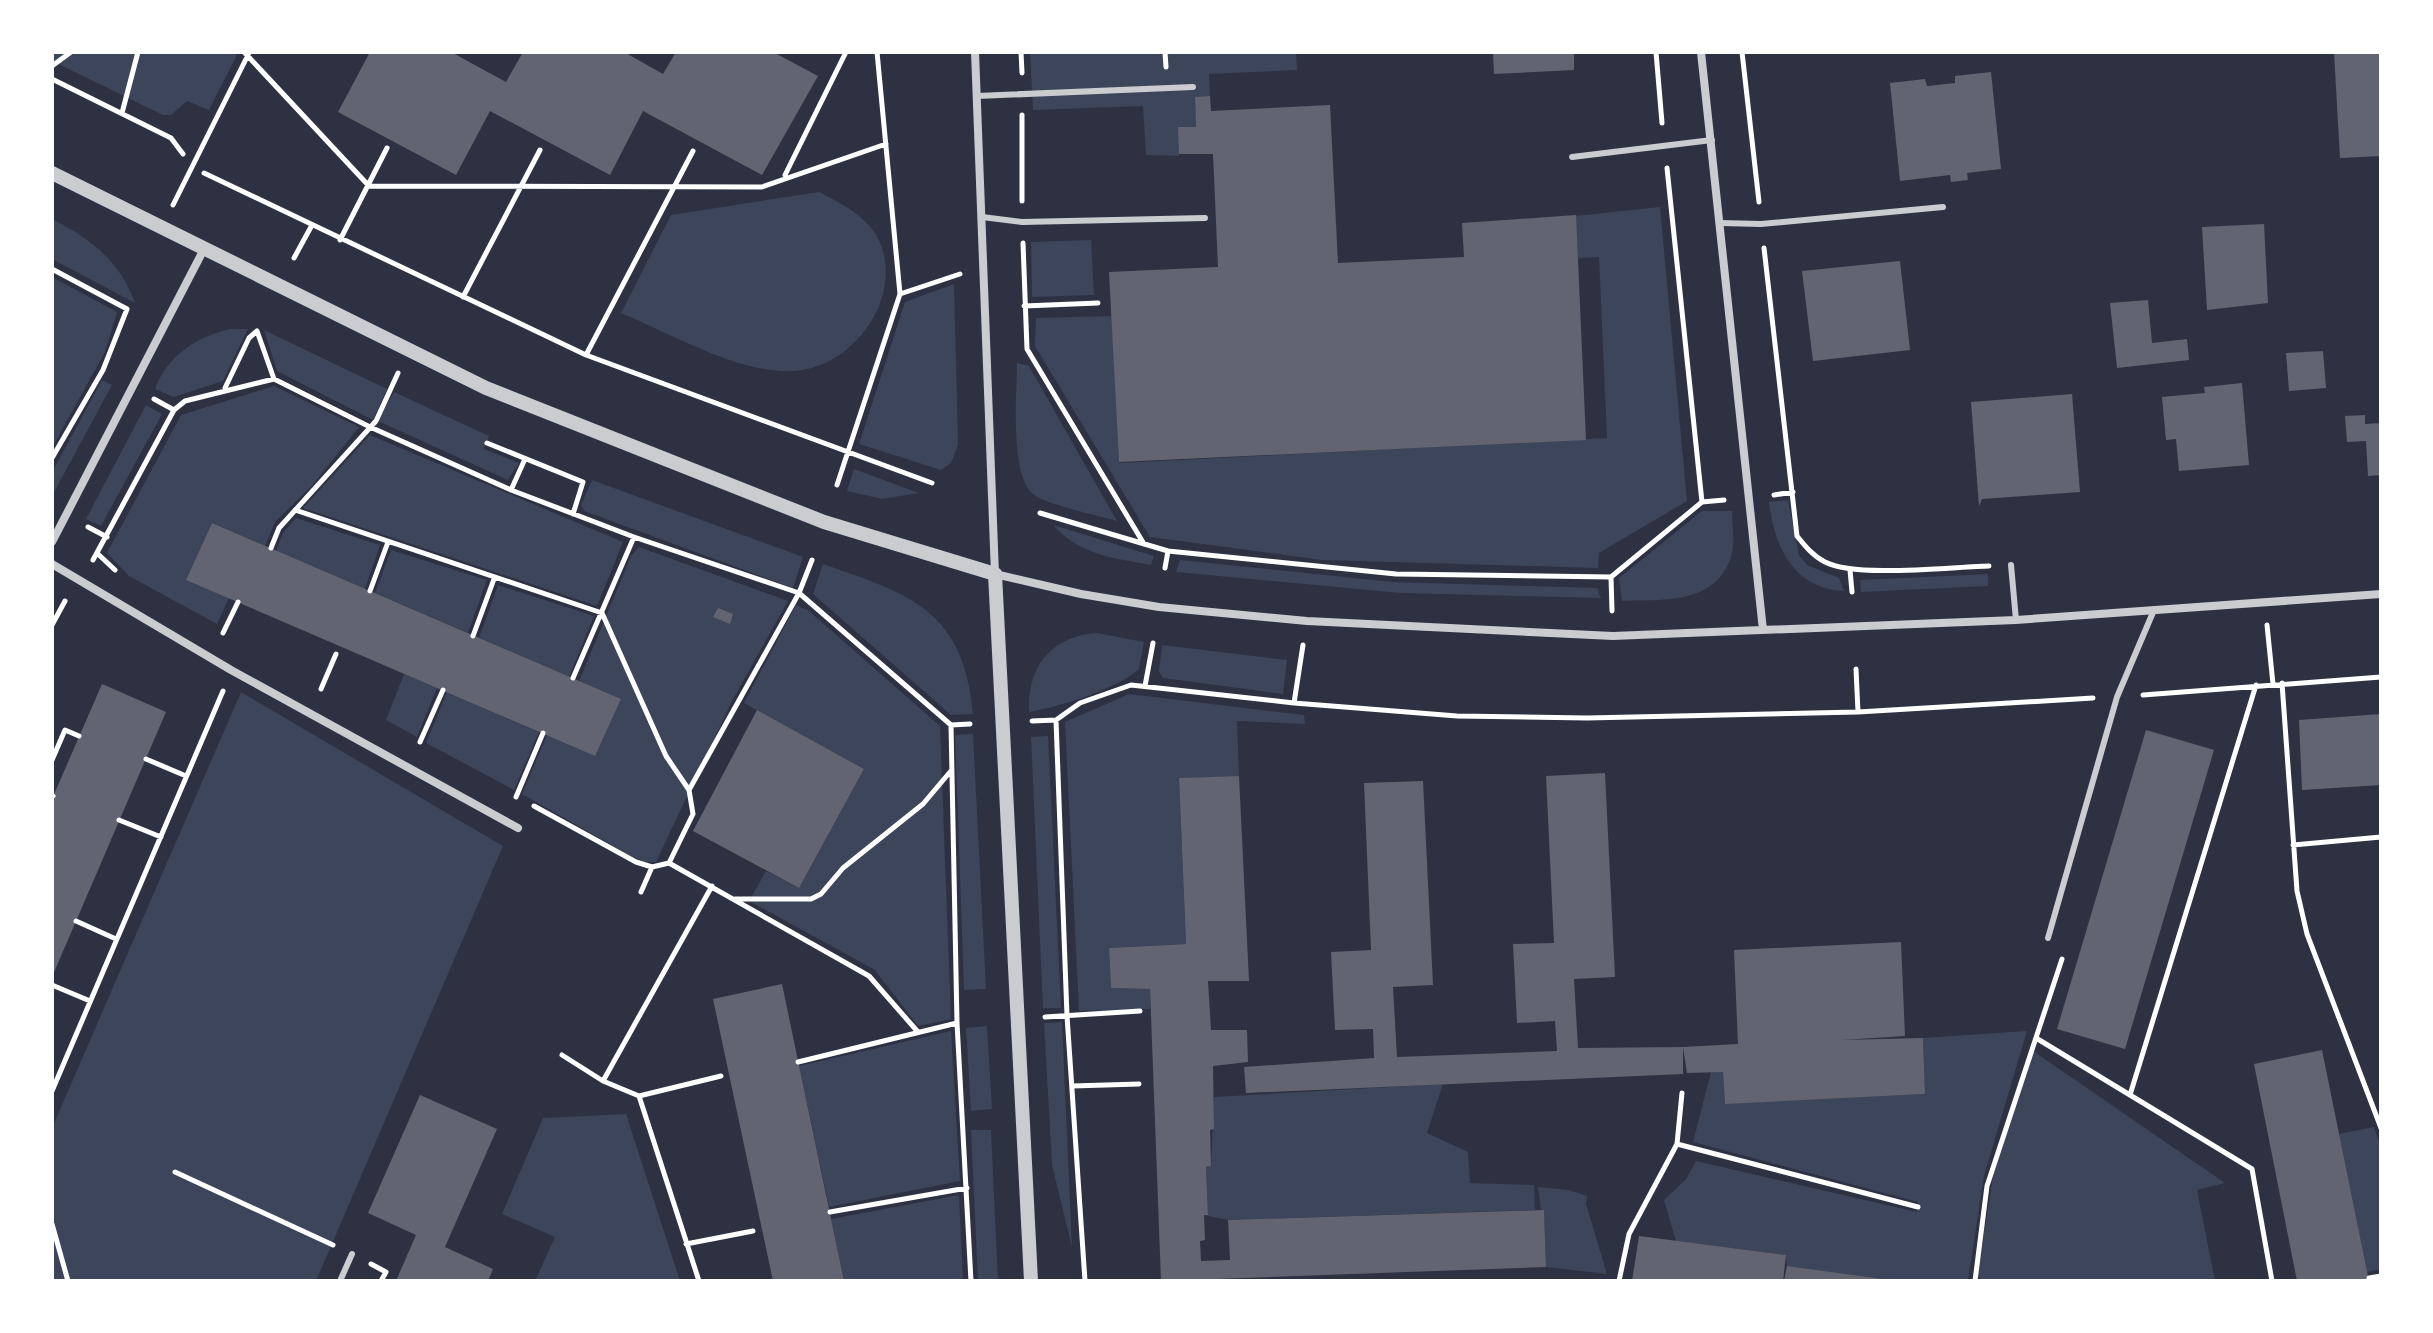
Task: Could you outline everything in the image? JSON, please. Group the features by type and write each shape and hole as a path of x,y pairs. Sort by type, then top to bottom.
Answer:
{"street":[{"path":"975,52 995,574 1031,1281"},
{"path":"1701,52 1763,630"},
{"path":"52,173 406,352 486,388 824,522 995,574 1081,594 1159,607 1307,621 1613,636 2016,620 2381,594"},
{"path":"52,542 204,249"},
{"path":"52,564 231,670 518,828"}],"lane":[{"path":"977,96 1193,87"},
{"path":"1572,157 1712,140"},
{"path":"1720,223 1761,224 1943,207"},
{"path":"982,217 1022,222 1205,218"},
{"path":"2011,565 2016,620"},
{"path":"2048,938 2117,697 2154,610"},
{"path":"340,1281 352,1254"}],"path":[{"path":"52,66 71,52"},
{"path":"122,113 138,52"},
{"path":"784,176 846,52"},
{"path":"837,485 900,294 877,52"},
{"path":"1040,513 1168,551 1396,574 1611,577 1702,502 1656,52"},
{"path":"1742,52 1797,536 1806,549 1824,562 1850,570 2011,565"},
{"path":"161,227 247,53 369,186 520,188 676,184 762,187 784,176 886,144"},
{"path":"52,79 171,138 183,154"},
{"path":"1022,94 1022,222 1027,349 1144,545"},
{"path":"340,240 387,148"},
{"path":"463,297 540,150"},
{"path":"586,355 693,151"},
{"path":"204,173 586,355 932,483"},
{"path":"294,258 312,225"},
{"path":"900,294 983,266"},
{"path":"52,269 127,309 111,354 52,458"},
{"path":"1024,306 1098,303"},
{"path":"224,389 249,338 257,331 274,379"},
{"path":"271,548 279,528 370,427 391,391 406,352"},
{"path":"98,554 174,410 185,401 274,379 370,427 511,490 634,537 799,593 951,725 970,724"},
{"path":"151,397 174,410"},
{"path":"487,443 583,482 573,514"},
{"path":"511,490 525,459"},
{"path":"295,510 602,613 666,756 689,790 693,814 669,863"},
{"path":"87,526 108,537"},
{"path":"573,678 634,537"},
{"path":"370,591 388,542"},
{"path":"1165,568 1168,551"},
{"path":"689,790 799,593 812,560"},
{"path":"1850,570 1852,592"},
{"path":"1611,577 1613,636"},
{"path":"473,636 494,579"},
{"path":"223,633 238,602"},
{"path":"2265,602 2273,684"},
{"path":"1294,703 1307,621"},
{"path":"1145,686 1153,643"},
{"path":"321,689 336,654"},
{"path":"1856,669 1858,712"},
{"path":"52,1091 231,670"},
{"path":"1032,721 1056,720 1080,703 1131,685 1294,703 1457,716 1544,718 1858,712 2381,677"},
{"path":"2282,683 2297,891 2307,934 2381,1128"},
{"path":"2130,1095 2256,685"},
{"path":"420,742 443,690"},
{"path":"1056,720 1067,1016 1085,1281"},
{"path":"951,725 957,1023 971,1281"},
{"path":"52,760 65,730 79,736"},
{"path":"543,733 516,797 636,862 652,867 669,863 869,976 918,1032"},
{"path":"146,759 186,776"},
{"path":"734,899 811,899 821,894 843,868 923,804 951,771"},
{"path":"119,820 161,837"},
{"path":"2293,845 2381,837"},
{"path":"641,892 652,867"},
{"path":"603,1081 712,886"},
{"path":"76,921 116,939"},
{"path":"1975,1281 1987,1186 2065,948"},
{"path":"52,985 90,1001"},
{"path":"1067,1016 1140,1011"},
{"path":"798,1062 957,1023"},
{"path":"2036,1038 2252,1169 2272,1281"},
{"path":"562,1055 603,1081 639,1096 721,1076"},
{"path":"1072,1086 1139,1084"},
{"path":"1619,1281 1629,1234 1677,1144 1682,1093"},
{"path":"639,1096 699,1281"},
{"path":"1677,1144 1918,1207"},
{"path":"175,1172 352,1254"},
{"path":"830,1212 967,1188"},
{"path":"52,1224 68,1281"},
{"path":"686,1244 753,1231"},
{"path":"2369,1278 2381,1276"}],"shaded area":[{"path":"52,52 231,52 237,55 209,110 187,101 171,115 163,115 52,61"},
{"path":"1030,52 1296,52 1297,70 1209,74 1210,97 1195,98 1196,127 1179,129 1179,156 1146,155 1143,106 1033,110"},
{"path":"819,192 847,208 872,229 882,248 886,269 884,290 866,329 852,345 834,358 815,367 794,371 751,366 728,360 621,313 671,215"},
{"path":"1660,207 1687,501 1599,553 1598,568 1322,560 1150,537 1035,346 1036,318 1112,316 1119,463 1607,438 1599,257 1578,258 1575,216"},
{"path":"52,219 91,243 112,263 135,303 52,259"},
{"path":"1091,240 1094,295 1032,297 1031,242"},
{"path":"52,277 117,312 105,352 52,448"},
{"path":"954,284 958,445 951,463 941,470 859,444 905,302"},
{"path":"230,329 248,329 223,381 174,397 155,389 167,367 184,350 206,337"},
{"path":"264,330 387,389 373,420 277,371"},
{"path":"1017,363 1029,366 1117,521 1049,502 1034,495 1026,485 1016,433"},
{"path":"102,380 112,385 52,496 52,472"},
{"path":"274,386 359,427 311,487 275,522 265,546 212,523 187,579 229,598 217,624 129,576 107,553 181,415"},
{"path":"394,392 489,436 484,449 519,463 508,480 378,421"},
{"path":"146,405 162,414 101,526 86,519"},
{"path":"370,435 623,542 597,606 303,508"},
{"path":"854,469 919,493 882,499 847,491"},
{"path":"592,480 803,557 793,588 584,511 581,505"},
{"path":"1788,500 1799,555 1807,565 1839,578 1844,591 1826,588 1799,574 1781,549 1769,502"},
{"path":"1702,511 1732,511 1732,554 1725,571 1714,583 1687,596 1622,601 1619,578"},
{"path":"296,518 380,545 365,589 276,551 283,533"},
{"path":"1053,525 1154,556 1151,565 1086,549"},
{"path":"639,547 788,601 732,701 656,862 645,862 631,856 522,794 547,735 595,755 621,699 579,681 631,556"},
{"path":"391,550 487,580 468,633 375,593"},
{"path":"1180,560 1393,582 1597,588 1601,598 1401,593 1176,572"},
{"path":"823,564 906,597 927,611 945,629 958,651 968,679 973,714 951,715 813,594"},
{"path":"1988,574 1988,586 1861,592 1860,580"},
{"path":"498,585 594,616 569,677 479,638"},
{"path":"796,605 809,611 940,726 951,1019 918,1026 875,970 749,901 766,871 799,888 864,769 744,703"},
{"path":"1097,633 1144,642 1139,669 1087,696 1029,712 1032,681 1045,657 1067,640"},
{"path":"1162,645 1287,660 1283,694 1163,678 1159,672"},
{"path":"404,674 437,688 417,737 386,720"},
{"path":"241,692 503,846 316,1281 52,1281 52,1128"},
{"path":"447,692 539,732 514,790 426,743"},
{"path":"1129,694 1304,715 1305,724 1237,721 1239,776 1179,779 1186,944 1109,948 1111,988 1150,989 1150,1009 1079,1011 1065,722"},
{"path":"973,734 986,989 964,990 955,735"},
{"path":"1048,736 1061,1008 1043,1008 1031,737"},
{"path":"1062,1022 1072,1247 1052,1165 1044,1023"},
{"path":"987,1026 992,1109 971,1111 966,1028"},
{"path":"951,1031 960,1181 829,1207 799,1066"},
{"path":"2027,1031 1984,1176 1968,1281 1896,1281 1787,1266 1786,1255 1676,1241 1664,1200 1686,1179 1696,1161 1917,1212 1918,1202 1693,1142 1711,1072 1723,1072 1725,1103 1925,1094 1923,1038"},
{"path":"2030,1049 2225,1183 2197,1190 2215,1281 1980,1281 1978,1272 1993,1177"},
{"path":"1443,1084 1427,1133 1468,1152 1470,1183 1534,1185 1535,1210 1228,1220 1204,1215 1208,1214 1206,1167 1211,1166 1214,1097"},
{"path":"626,1114 680,1281 535,1281 555,1237 502,1214 543,1118"},
{"path":"2374,1127 2381,1147 2381,1269 2367,1272 2339,1134"},
{"path":"971,1130 991,1130 998,1281 978,1281"},
{"path":"1538,1187 1569,1190 1587,1196 1586,1204 1607,1274 1546,1267 1544,1211 1541,1210"},
{"path":"959,1195 963,1281 844,1281 831,1219"}],"building":[{"path":"370,52 451,52 506,82 523,52 624,52 663,74 676,52 773,52 818,76 762,175 643,111 610,175 490,111 456,175 338,112"},
{"path":"1493,52 1574,52 1574,70 1494,74"},
{"path":"2334,52 2381,52 2381,156 2340,158"},
{"path":"1991,72 2001,169 1967,173 1968,180 1951,182 1950,175 1900,181 1890,83 1925,79 1927,86 1955,83 1955,76"},
{"path":"1210,96 1211,111 1330,105 1338,263 1464,257 1462,223 1576,215 1586,440 1119,462 1109,272 1218,267 1213,154 1179,154 1178,127 1196,127 1195,97"},
{"path":"2264,224 2268,303 2207,310 2202,227"},
{"path":"1900,261 1910,350 1813,361 1802,271"},
{"path":"2148,300 2152,343 2187,339 2189,360 2117,368 2110,303"},
{"path":"2323,351 2326,388 2289,391 2286,353"},
{"path":"2242,383 2249,465 2179,471 2176,439 2166,440 2162,397 2205,393 2204,387"},
{"path":"2072,394 2080,492 1982,499 1979,506 1971,402"},
{"path":"2365,415 2365,424 2381,423 2381,475 2368,476 2366,441 2347,442 2345,416"},
{"path":"212,523 621,699 595,756 186,580"},
{"path":"718,608 733,614 730,624 713,617"},
{"path":"102,684 166,712 52,977 52,799"},
{"path":"757,710 864,769 799,888 693,831"},
{"path":"2381,714 2381,785 2302,790 2299,720"},
{"path":"2146,730 2214,750 2125,1049 2057,1029"},
{"path":"1605,773 1615,977 1574,979 1578,1048 1683,1047 1683,1074 1246,1093 1244,1067 1374,1058 1373,1029 1335,1030 1331,952 1371,950 1364,783 1423,781 1433,985 1393,987 1397,1057 1557,1051 1555,1021 1517,1023 1513,944 1554,943 1546,776"},
{"path":"1239,776 1249,981 1208,981 1211,1030 1247,1030 1248,1062 1213,1066 1214,1129 1210,1130 1211,1166 1206,1167 1208,1215 1204,1215 1205,1240 1200,1241 1201,1261 1230,1260 1228,1220 1544,1210 1546,1267 1161,1281 1150,989 1111,988 1109,948 1186,944 1179,778"},
{"path":"1901,942 1905,1036 1842,1040 1923,1038 1925,1094 1725,1104 1723,1072 1687,1073 1683,1047 1738,1044 1734,950"},
{"path":"782,984 844,1281 773,1281 713,999"},
{"path":"2322,1050 2369,1281 2297,1281 2254,1064"},
{"path":"420,1095 497,1129 445,1247 493,1269 488,1281 396,1281 416,1235 368,1213"},
{"path":"1639,1236 1786,1255 1783,1281 1632,1281"},
{"path":"1787,1266 1883,1279 1883,1281 1784,1281"}]}
